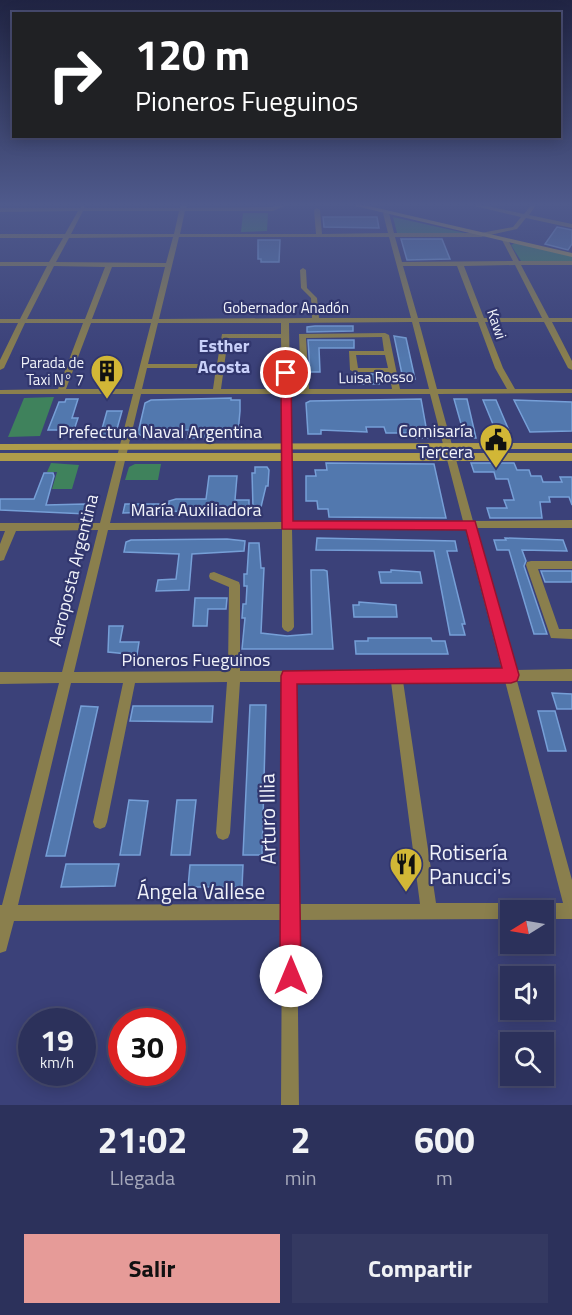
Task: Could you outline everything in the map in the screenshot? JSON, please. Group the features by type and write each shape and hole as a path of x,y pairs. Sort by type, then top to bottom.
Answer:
{"main road":[{"name":"Prefectura Naval Argentina","path":"0,447 122,452 450,452 572,447"},
{"name":"Prefectura Naval Argentina","path":"0,457 122,452"},
{"name":"Prefectura Naval Argentina","path":"450,452 572,457"}],"street":[{"path":"0,368 57,256"},
{"name":"Aeroposta Argentina","path":"0,945 4,913 66,678 172,256"},
{"path":"398,256 572,909 554,910"},
{"path":"513,256 572,368"},
{"path":"400,264 572,263"},
{"path":"0,264 170,265"},
{"name":"Kawi","path":"460,264 499,368 512,391"},
{"path":"62,392 109,265"},
{"path":"303,270 304,288 314,298 316,320"},
{"path":"285,320 288,627"},
{"name":"Gobernador Anadón","path":"0,321 572,320"},
{"path":"305,392 302,336 385,335 396,390"},
{"path":"217,392 225,336 286,336"},
{"path":"388,353 352,353 354,370 391,370"},
{"path":"143,366 221,366"},
{"name":"Luisa Rosso","path":"0,392 572,391"},
{"name":"María Auxiliadora","path":"0,527 572,524"},
{"path":"0,557 12,527"},
{"path":"572,565 531,565 555,634 572,634"},
{"path":"214,576 235,585 234,677 223,833"},
{"name":"Pioneros Fueguinos","path":"0,678 572,675"},
{"name":"Arturo Illia","path":"289,676 290,1105"},
{"path":"396,676 429,911"},
{"path":"100,822 130,677"},
{"name":"Ángela Vallese","path":"4,913 500,911"}],"green space":[{"path":"518,256 572,256 572,261 521,261"},
{"path":"54,397 40,436 8,437 24,398"},
{"path":"51,463 79,465 72,489 52,489 57,472 47,472"},
{"path":"135,464 161,464 158,480 125,480 129,467"}],"building":[{"path":"258,256 279,256 279,262 261,262 261,259 258,259"},
{"path":"406,256 449,256 450,259 407,260"},
{"path":"353,326 353,331 307,332 307,327"},
{"path":"394,336 406,338 415,379 403,379"},
{"path":"308,340 354,340 354,348 319,348 320,372 310,372"},
{"path":"357,374 378,374 379,384 357,384"},
{"path":"231,398 231,400 240,400 240,411 238,433 229,433 229,438 187,438 189,430 170,430 168,438 144,438 138,433 145,403 151,400"},
{"path":"66,399 78,399 72,418 78,418 74,430 48,430 59,402 65,402"},
{"path":"421,399 428,438 416,438 415,433 386,433 384,427 366,427 367,432 321,430 321,434 308,434 306,403 310,401"},
{"path":"454,399 467,399 476,438 465,438"},
{"path":"483,400 496,400 510,433 497,434"},
{"path":"514,400 572,402 572,431 530,432"},
{"path":"107,411 122,411 115,436 100,436"},
{"path":"326,463 434,464 446,518 329,517 328,509 318,509 317,501 306,501 306,476 316,476 315,470 327,470"},
{"path":"471,463 514,463 517,470 529,470 531,476 541,476 543,482 562,482 560,477 572,477 572,505 569,497 549,497 550,502 540,502 542,518 490,518 487,508 507,508 504,500 514,500 508,479 496,479 494,472 474,472"},
{"path":"255,467 267,467 269,470 268,486 266,486 261,507 253,508 252,473 255,473"},
{"path":"44,473 53,473 54,476 46,505 90,505 87,514 0,510 0,499 34,499"},
{"path":"209,476 237,476 235,500 249,500 249,509 123,513 125,504 169,504 169,501 176,499 206,499"},
{"path":"317,538 455,541 457,551 447,551 465,624 462,624 465,635 450,635 434,551 316,550"},
{"path":"505,538 563,540 567,551 522,550 526,561 524,566 547,634 534,634 509,550 497,550 494,540 506,540"},
{"path":"227,539 245,541 244,551 192,554 189,590 156,591 158,580 176,579 179,554 124,552 126,542 131,540"},
{"path":"249,543 259,543 261,568 264,568 261,633 287,636 312,634 311,570 324,570 327,571 333,649 242,649 245,618 242,618 243,604 246,604 247,586 244,586 244,574 247,574"},
{"path":"391,570 420,572 422,583 381,583 379,572 391,572"},
{"path":"541,571 572,571 572,582 545,582"},
{"path":"195,598 227,598 226,609 208,609 207,626 193,626"},
{"path":"359,602 396,605 397,617 354,617 353,605 359,605"},
{"path":"109,626 123,626 120,642 139,642 137,655 108,652"},
{"path":"368,638 431,638 432,641 445,641 448,654 356,654 355,641 368,641"},
{"path":"552,693 572,694 572,709 557,709"},
{"path":"250,705 266,705 262,855 243,855"},
{"path":"81,706 98,707 65,856 46,856"},
{"path":"133,706 213,706 212,722 130,721"},
{"path":"538,711 555,711 566,751 548,751"},
{"path":"129,800 148,801 140,855 120,855"},
{"path":"177,800 196,800 190,855 171,855"},
{"path":"66,864 119,864 115,886 61,887"},
{"path":"190,865 243,865 242,887 188,887"}],"place":[{"name":"Parada de Taxi N° 7","path":"107,400"},
{"name":"Comisaría Tercera","path":"496,469"},
{"name":"Rotisería Panucci's","path":"406,893"}],"district":[{"name":"Esther Acosta","path":"224,355"}],"route":[{"path":"286,373 287,525 471,525 511,675 289,676 291,976"}]}
